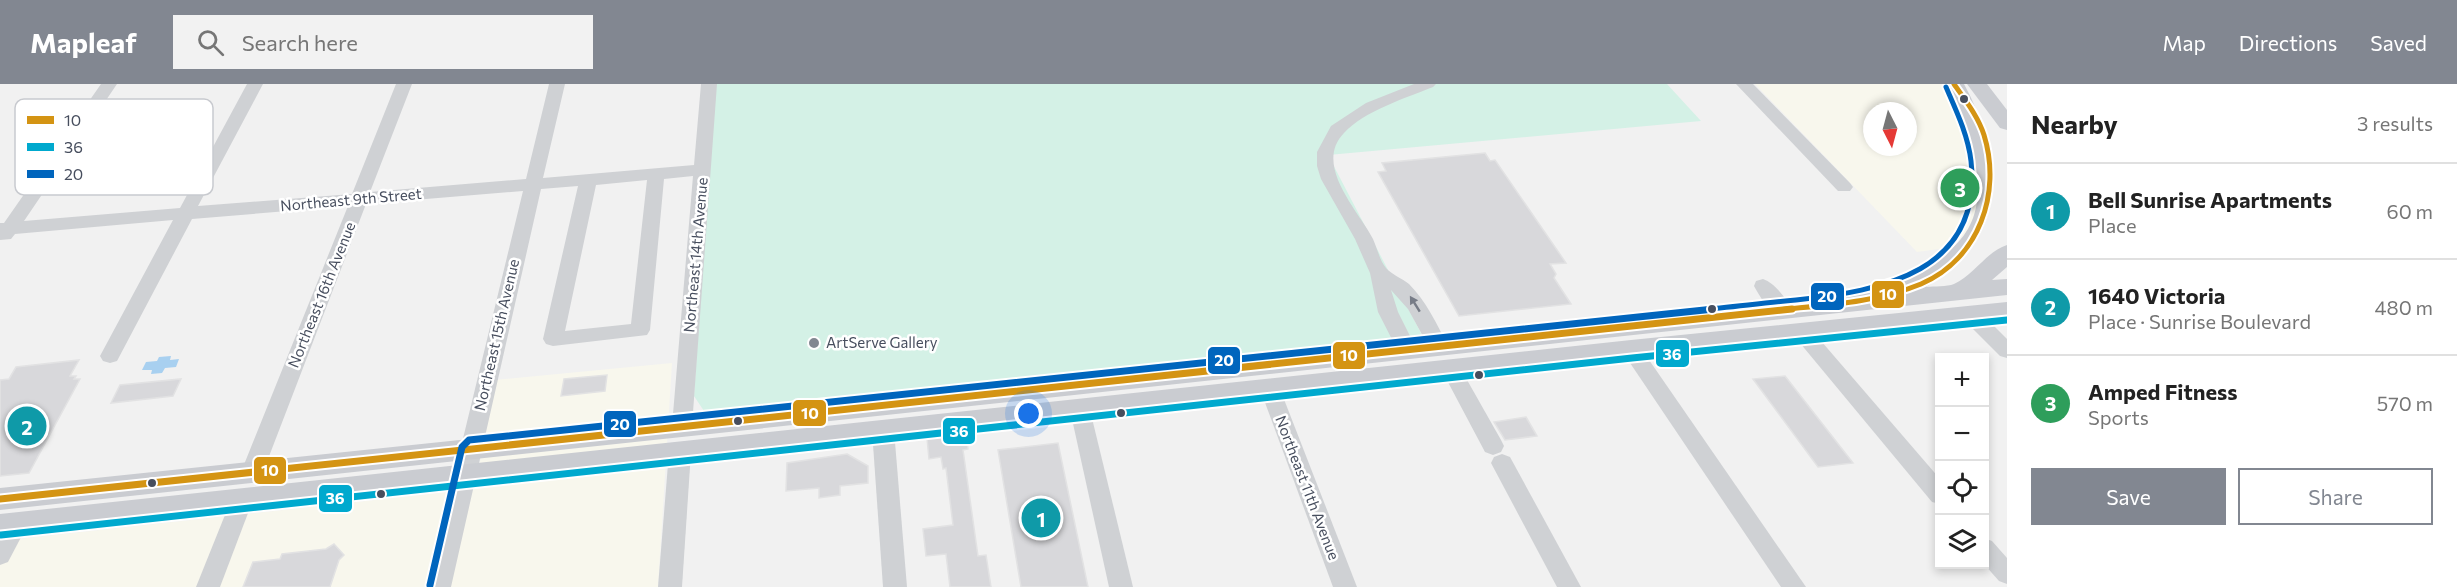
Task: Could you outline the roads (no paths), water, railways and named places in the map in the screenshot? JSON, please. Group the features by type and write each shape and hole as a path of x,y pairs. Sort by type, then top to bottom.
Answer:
{"main road":[{"path":"1863,301 1920,283 1942,272 1962,258 1978,242 1989,225 2000,189 1996,157 1983,125 1954,84"},
{"path":"1977,84 2007,124"},
{"path":"1856,326 1915,309 1959,292 1988,272 2007,253"},
{"path":"0,499 1121,380 1406,362 1424,364 1438,346 2007,287"},
{"path":"6,522 242,500 1270,389 1406,362 1451,369 2007,311"},
{"path":"1590,354 1608,340 1614,333 1614,327"},
{"path":"1080,410 1095,392 1121,380"},
{"path":"6,522 15,510 34,495"}],"street":[{"path":"98,99 109,84"},
{"path":"213,164 255,84"},
{"name":"Northeast 16th Avenue","path":"252,472 404,84"},
{"name":"Northeast 15th Avenue","path":"440,587 557,84"},
{"name":"Northeast 14th Avenue","path":"682,426 709,84"},
{"path":"1406,362 1388,312 1379,273 1364,239 1329,179 1325,166 1325,152 1337,130 1372,106 1428,84"},
{"path":"1743,84 1844,188"},
{"name":"Northeast 9th Street","path":"3,233 187,213 703,170"},
{"path":"588,180 553,339 640,330 656,174"},
{"path":"3,233 30,195"},
{"path":"111,356 196,195"},
{"path":"1379,273 1393,279 1414,299 1438,346"},
{"path":"1760,286 1772,311"},
{"path":"1972,316 2007,351"},
{"path":"1802,332 1935,489"},
{"path":"1631,350 1794,587"},
{"path":"1451,369 1569,587"},
{"name":"Northeast 11th Avenue","path":"1270,389 1345,587"},
{"path":"1080,410 1120,587"},
{"path":"883,430 895,587"},
{"path":"670,587 680,452"},
{"path":"208,587 242,500"},
{"path":"0,555 6,522"},
{"path":"1989,554 2007,574"}],"water":[{"path":"171,356 170,360 179,359 176,367 165,368 162,373 151,374 152,370 142,370 146,362 157,361 159,357"}],"place":[{"name":"Amped Fitness","path":"1960,188"},
{"name":"ArtServe Gallery","path":"814,343"},
{"name":"1640 Victoria","path":"27,426"},
{"name":"Bell Sunrise Apartments","path":"1041,518"}]}
